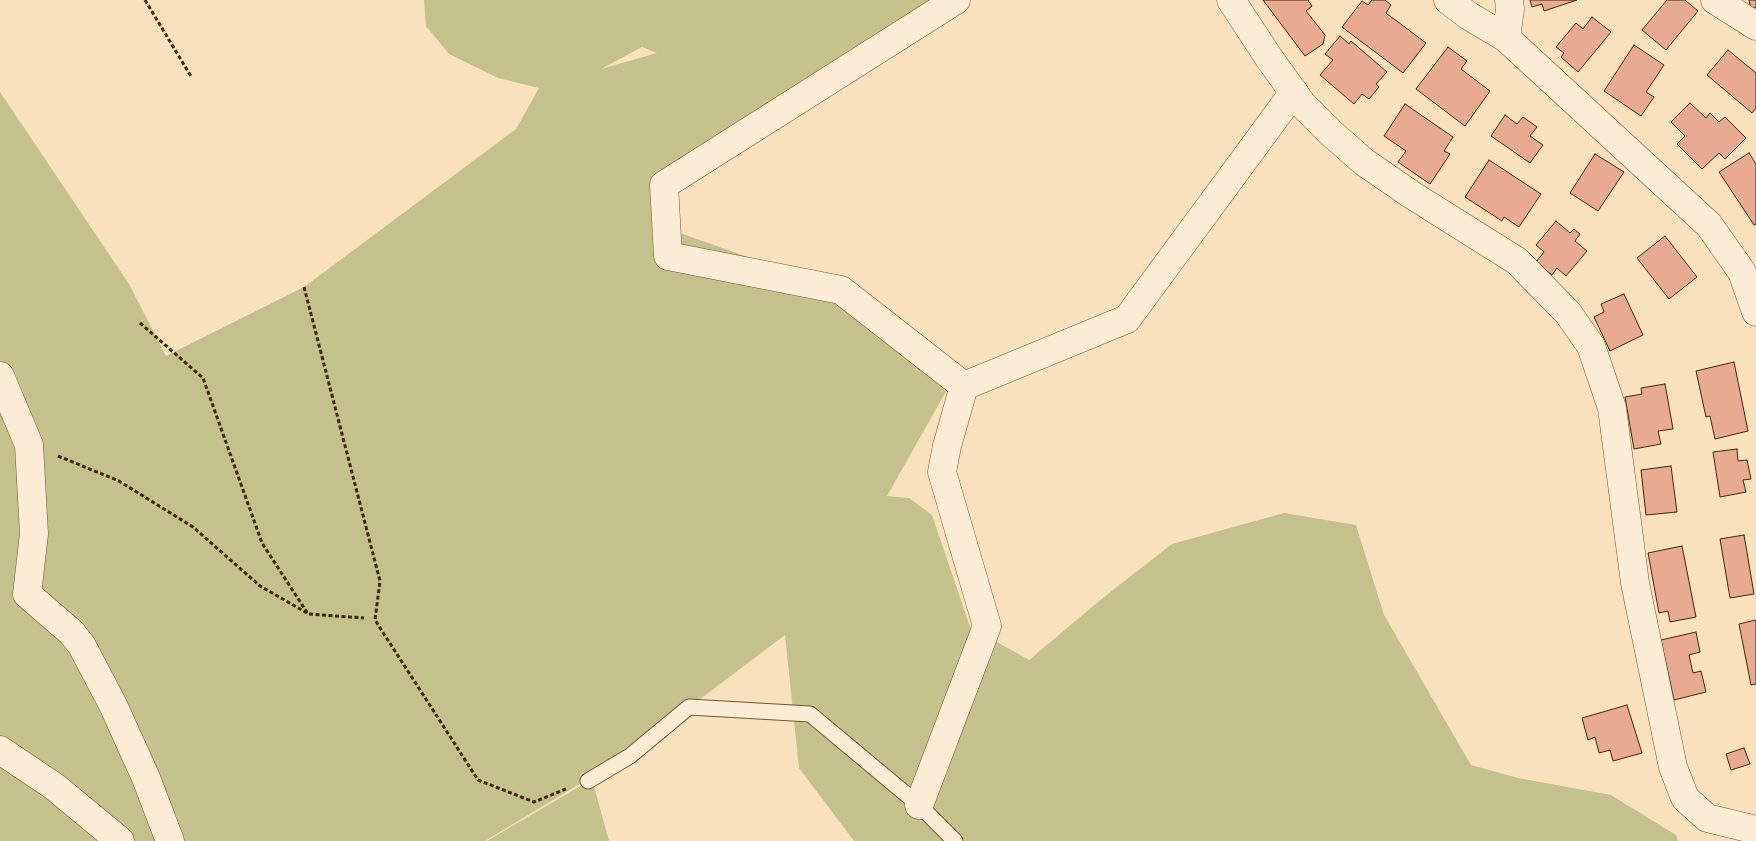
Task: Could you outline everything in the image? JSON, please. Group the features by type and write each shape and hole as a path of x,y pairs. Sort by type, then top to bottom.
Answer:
{"street":[{"path":"956,0 664,185 668,256 841,290 964,386"},
{"path":"1231,0 1302,104 1330,132 1364,162 1412,195 1517,261 1568,313 1591,346 1612,408 1636,583 1674,767 1685,798 1707,818 1756,830"},
{"path":"1448,0 1469,16 1506,38 1709,225 1742,272 1756,312"},
{"path":"1506,38 1510,9 1509,0"},
{"path":"1715,0 1756,26"},
{"path":"964,386 1127,319 1294,92"},
{"path":"0,376 29,445 34,534 27,594 72,634 82,646 113,705 146,778 170,841"},
{"path":"919,805 986,626 942,472 946,446 964,386"},
{"path":"0,750 54,787 120,841"}],"lane":[{"path":"590,780 630,756 689,707 810,714 919,805 955,841"}],"path":[{"path":"145,0 192,78"},
{"path":"304,286 380,581 375,620 478,780 534,802 590,780"},
{"path":"140,323 203,378 262,543 308,614"},
{"path":"29,445 118,481 193,527 260,586 308,614 364,618"}],"shaded area":[{"path":"424,0 934,0 651,194 666,228 841,290 961,365 887,496 909,498 932,515 970,627 1029,660 1104,597 1172,544 1284,513 1356,525 1384,615 1471,765 1518,778 1611,795 1676,835 1678,841 854,841 799,768 785,635 621,759 485,841 0,841 0,92 129,284 166,356 304,287 516,129 539,88 498,78 449,54 426,26","holes":["642,47 657,53 601,69"]},
{"path":"592,779 609,841 487,841"}],"building":[{"path":"1263,0 1308,0 1312,6 1306,11 1325,35 1323,44 1305,56"},
{"path":"1372,0 1385,0 1391,5 1386,13 1426,43 1403,73 1342,27 1362,1 1368,5"},
{"path":"1530,0 1577,0 1544,11 1542,4 1532,7"},
{"path":"1667,0 1685,0 1698,11 1666,50 1642,30"},
{"path":"1749,0 1756,0 1756,7 1751,9"},
{"path":"1592,17 1611,32 1578,72 1561,57 1564,53 1556,47 1576,23 1583,29"},
{"path":"1340,36 1349,44 1351,41 1387,72 1376,84 1379,87 1369,99 1362,94 1354,104 1320,75 1333,60 1325,54"},
{"path":"1634,45 1664,65 1646,92 1654,97 1641,116 1604,91"},
{"path":"1448,47 1467,61 1461,69 1490,91 1465,126 1416,89"},
{"path":"1728,50 1756,73 1756,108 1752,113 1707,75"},
{"path":"1690,103 1706,118 1710,113 1719,122 1725,117 1746,138 1725,159 1719,153 1702,169 1677,144 1685,136 1671,122"},
{"path":"1405,104 1453,137 1444,151 1450,154 1430,184 1398,162 1406,151 1384,136"},
{"path":"1505,115 1517,124 1523,117 1537,127 1530,136 1543,145 1530,163 1491,136"},
{"path":"1749,153 1756,164 1756,224 1754,225 1719,172"},
{"path":"1595,154 1624,172 1598,211 1570,193"},
{"path":"1489,160 1541,194 1519,227 1504,217 1502,221 1465,197"},
{"path":"1556,221 1570,233 1574,229 1580,234 1575,241 1587,251 1566,276 1557,268 1552,275 1536,262 1544,252 1536,245"},
{"path":"1665,236 1697,277 1669,299 1637,258"},
{"path":"1624,294 1643,335 1610,351 1594,317 1604,312 1601,304"},
{"path":"1734,362 1748,431 1715,439 1710,416 1706,417 1696,371"},
{"path":"1665,384 1673,429 1658,431 1661,444 1634,449 1625,397 1642,394 1641,388"},
{"path":"1737,449 1738,461 1747,460 1751,479 1743,480 1746,492 1720,497 1713,452"},
{"path":"1671,466 1677,512 1646,515 1641,470"},
{"path":"1744,535 1754,594 1730,598 1720,539"},
{"path":"1682,546 1696,617 1670,622 1668,611 1659,613 1648,553"},
{"path":"1756,620 1756,684 1751,685 1739,624"},
{"path":"1696,632 1700,652 1689,655 1693,673 1701,671 1706,692 1674,700 1661,640"},
{"path":"1627,705 1642,753 1613,761 1610,750 1599,753 1595,737 1588,740 1582,718"},
{"path":"1744,748 1750,764 1731,770 1726,754"}]}
